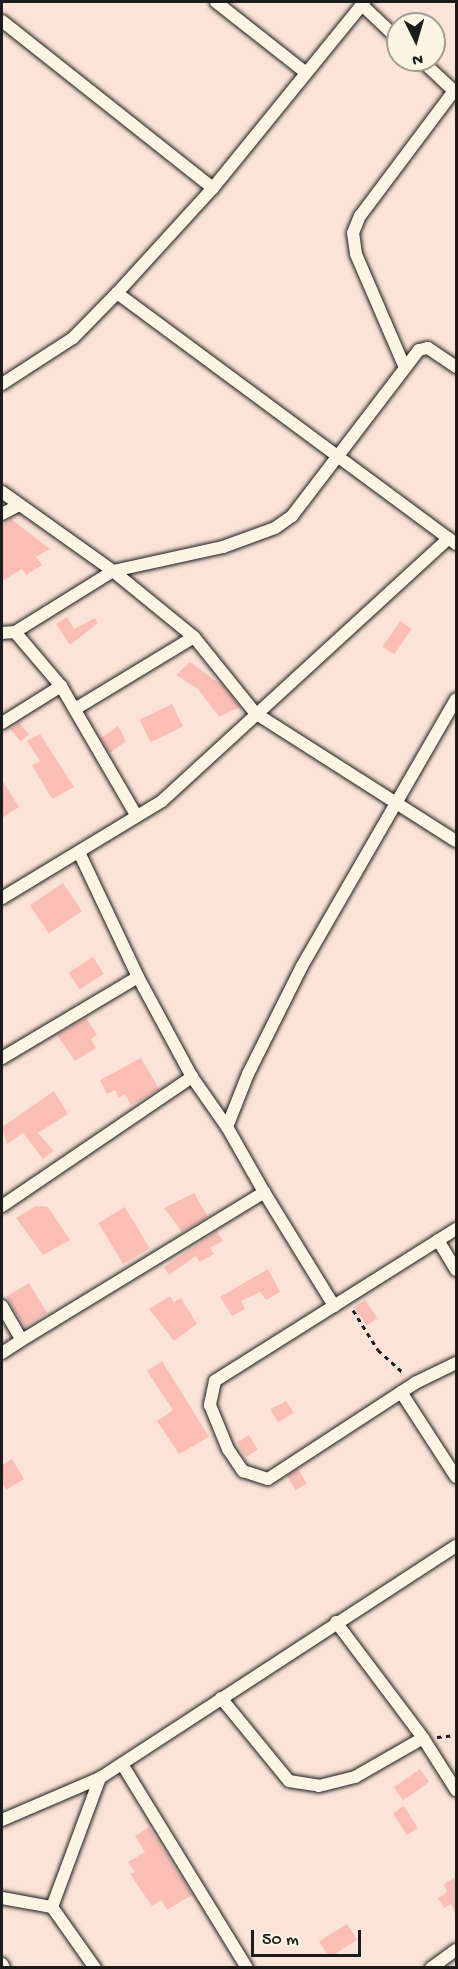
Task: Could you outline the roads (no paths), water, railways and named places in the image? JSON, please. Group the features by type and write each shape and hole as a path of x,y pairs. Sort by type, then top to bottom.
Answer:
{"street":[{"path":"216,2 305,72"},
{"path":"2,384 73,338 117,293 213,188 363,3 386,27"},
{"path":"2,21 213,188"},
{"path":"405,368 356,254 353,233 360,216 455,92 434,72"},
{"path":"2,898 172,792 255,714 453,541 117,293"},
{"path":"2,633 15,632 113,571 223,548 275,528 292,516 419,350 428,348 456,366"},
{"path":"2,492 113,571 194,637 255,714 397,801 456,842"},
{"path":"2,514 19,505"},
{"path":"15,632 61,686 136,815"},
{"path":"75,709 194,637"},
{"path":"2,723 61,686"},
{"path":"227,1127 248,1074 302,966 456,699"},
{"path":"79,852 138,976 192,1077 227,1127 264,1192 339,1303"},
{"path":"2,1058 138,976"},
{"path":"2,1206 192,1077"},
{"path":"2,1353 264,1192"},
{"path":"456,1229 215,1381 210,1405 228,1449 243,1471 268,1479 415,1383 456,1363"},
{"path":"438,1240 456,1270"},
{"path":"2,1306 22,1340"},
{"path":"401,1392 456,1477"},
{"path":"2,1820 100,1778 336,1622 456,1546"},
{"path":"336,1622 423,1738 456,1790"},
{"path":"221,1698 289,1781 319,1786 355,1777 423,1738"},
{"path":"122,1764 247,1968"},
{"path":"52,1907 100,1778"},
{"path":"2,1898 52,1907 95,1968"},
{"path":"431,1968 456,1950"}]}
